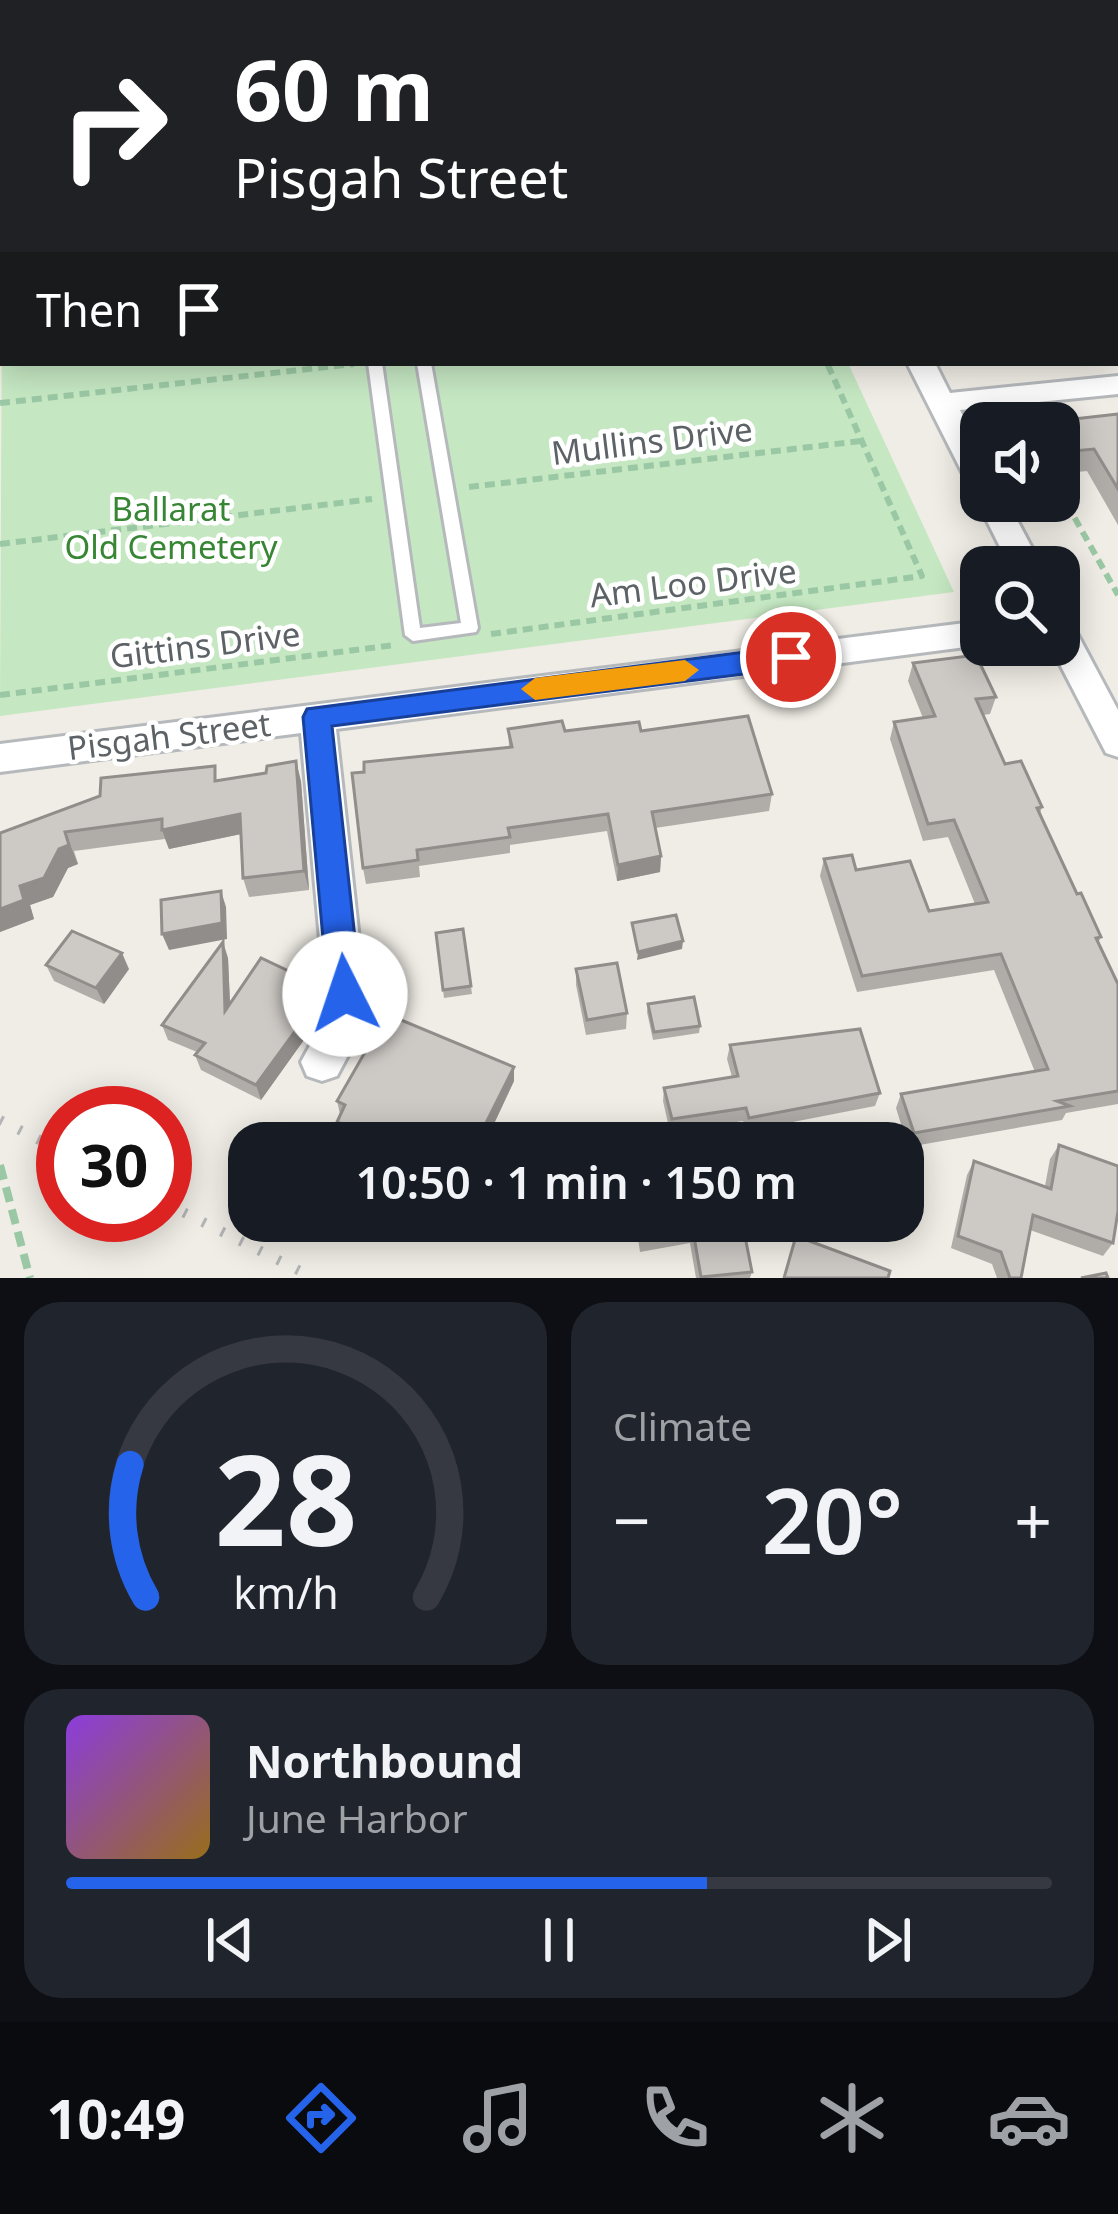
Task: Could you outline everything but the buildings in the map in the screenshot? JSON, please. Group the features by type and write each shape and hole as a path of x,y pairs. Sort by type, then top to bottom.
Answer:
{"street":[{"path":"923,366 960,439"},
{"path":"942,403 1118,385"},
{"name":"Pisgah Street","path":"0,758 960,636"},
{"path":"1077,666 1118,743"},
{"path":"317,717 345,994 340,1031 322,1062"}],"lane":[{"path":"375,366 413,634 470,628 425,366"}],"path":[{"path":"0,403 336,366"},
{"path":"828,366 862,441"},
{"name":"Mullins Drive","path":"447,489 862,441"},
{"name":"Am Loo Drive","path":"470,628 490,634 922,576 862,441"},
{"path":"0,544 394,496"},
{"path":"1077,522 1118,595"},
{"name":"Gittins Drive","path":"0,695 394,646 413,634"},
{"path":"0,1165 30,1278"}],"green space":[{"name":"Ballarat Old Cemetery","path":"2,366 849,366 954,592 0,716"}],"railway":[{"path":"0,1120 36,1138"},
{"path":"192,1217 314,1278"}],"slow traffic":[{"path":"535,689 685,670"}],"route":[{"path":"345,994 317,717 791,657"}]}
